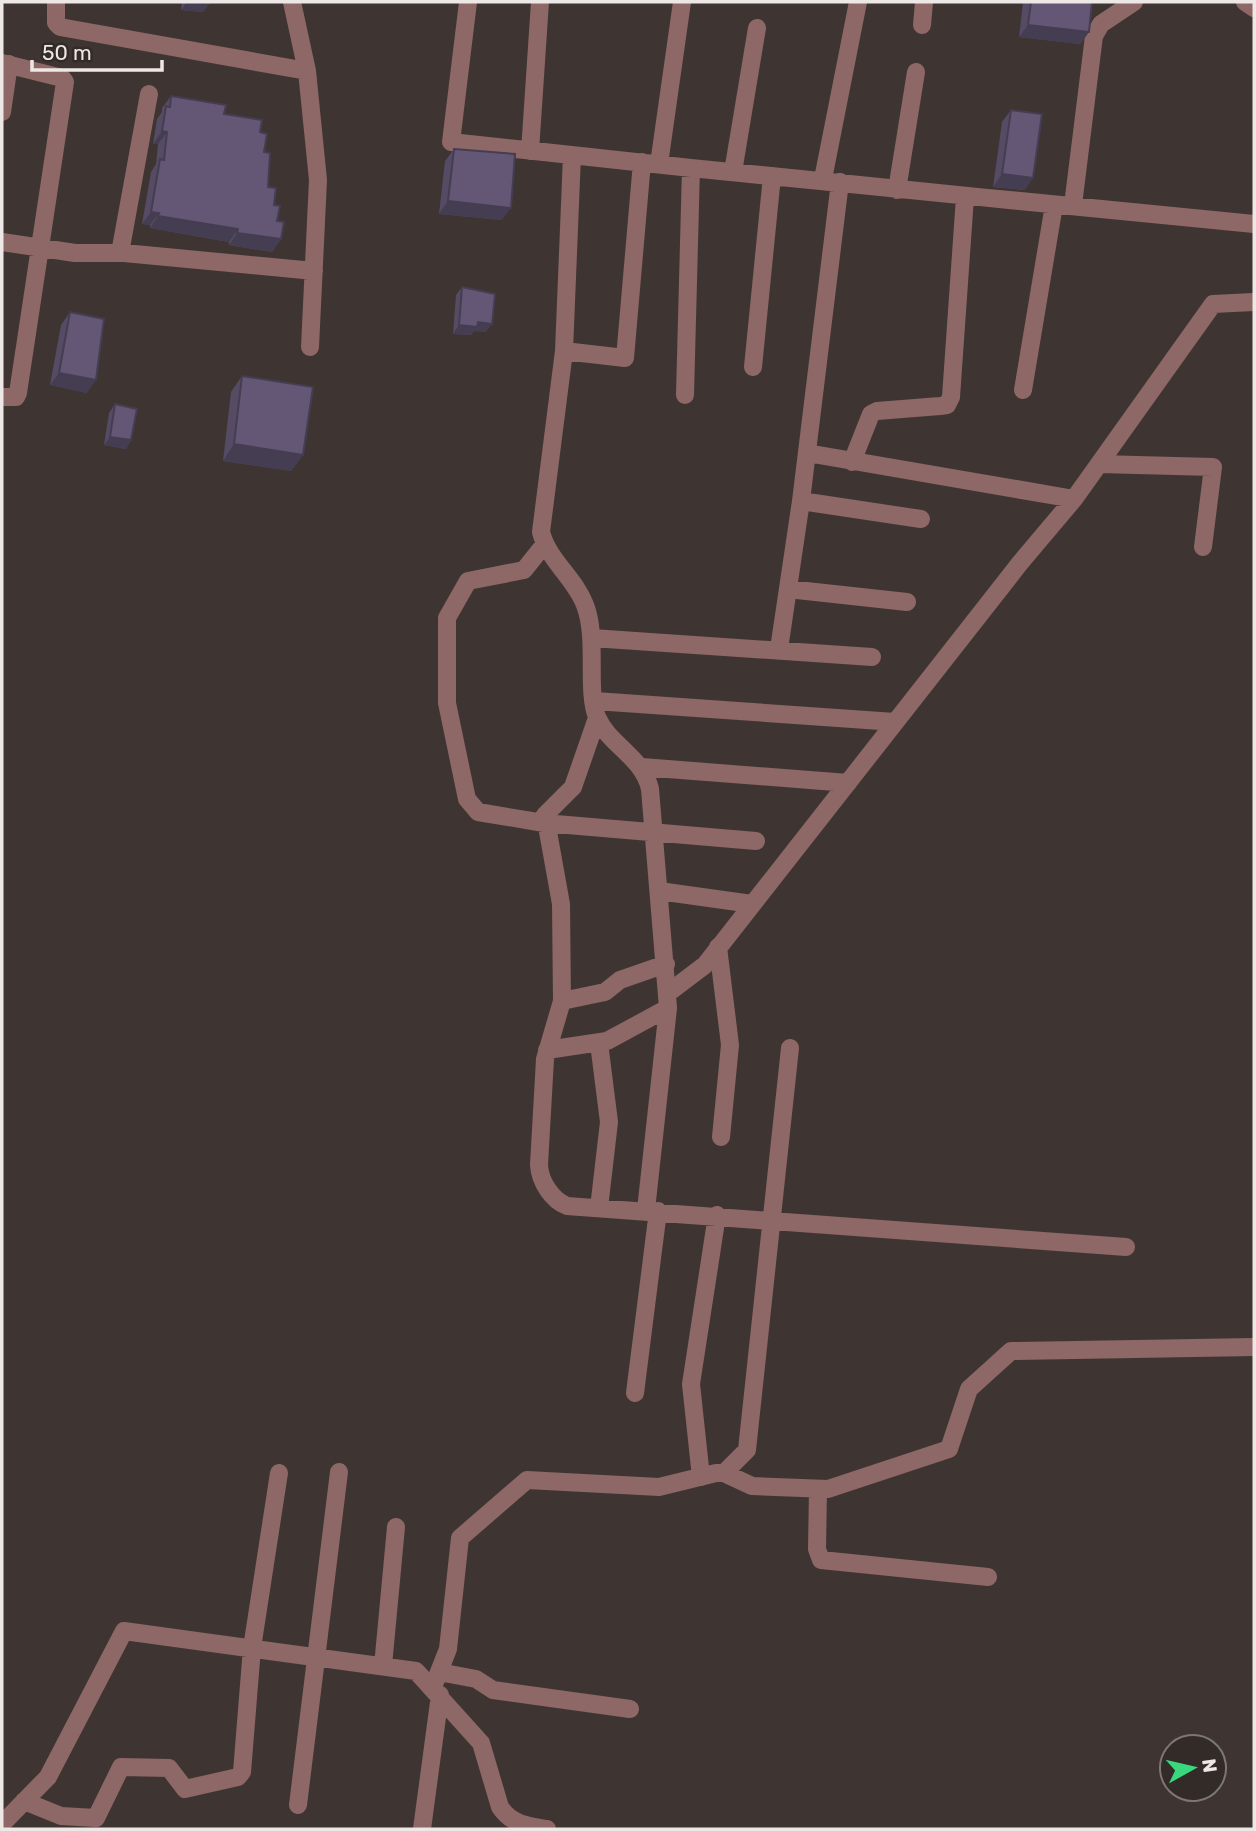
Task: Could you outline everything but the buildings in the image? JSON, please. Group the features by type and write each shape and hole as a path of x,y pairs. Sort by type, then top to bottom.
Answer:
{"street":[{"path":"57,2 55,17 60,27 307,71"},
{"path":"292,2 307,71 318,180 310,347"},
{"path":"468,2 451,142 831,180 965,197 1254,224"},
{"path":"530,151 540,2"},
{"path":"564,351 625,358 651,163 682,2"},
{"path":"779,649 807,453 831,180 858,2"},
{"path":"922,25 924,2"},
{"path":"1073,205 1094,36 1101,24 1134,2"},
{"path":"1245,2 1254,8"},
{"path":"733,172 757,28"},
{"path":"2,112 5,64 62,78 65,82 18,393 16,397 2,397"},
{"path":"897,190 916,72"},
{"path":"120,253 149,94"},
{"path":"572,155 564,351 541,522 544,545 581,597 592,638 596,709 573,787 547,811 544,823 561,904 562,1001 547,1051 539,1173 561,1203 599,1208 1126,1247"},
{"path":"685,395 691,168"},
{"path":"753,367 772,176"},
{"path":"852,463 871,415 877,411 940,407 947,405 951,397 965,197"},
{"path":"1023,390 1054,205"},
{"path":"2,242 75,253 120,253 314,271"},
{"path":"547,1051 599,1042 668,1000 694,976 1074,499 1213,304 1254,302"},
{"path":"807,453 852,463 1074,499"},
{"path":"1099,464 1213,467 1203,547"},
{"path":"801,501 921,519"},
{"path":"544,545 524,570 468,581 447,618 447,703 467,799 478,811 544,823 756,841"},
{"path":"788,589 907,602"},
{"path":"592,638 872,657"},
{"path":"596,709 895,722"},
{"path":"596,709 642,767 650,789 666,964 668,1000 635,1393"},
{"path":"642,767 848,783"},
{"path":"659,891 752,904"},
{"path":"718,947 730,1038 721,1137"},
{"path":"562,1001 605,992 620,980 666,964"},
{"path":"599,1042 608,1122 599,1208"},
{"path":"724,1473 747,1450 774,1219 790,1048"},
{"path":"701,1477 691,1384 717,1215"},
{"path":"422,1829 437,1685 448,1649 460,1538 521,1483 532,1479 659,1487 724,1473 752,1486 839,1488 944,1453 952,1443 969,1389 1012,1351 1254,1347"},
{"path":"298,1805 339,1472"},
{"path":"24,1801 61,1816 96,1818 121,1767 169,1768 185,1789 238,1777 242,1772 252,1648 279,1473"},
{"path":"818,1489 817,1549 821,1560 988,1577"},
{"path":"383,1666 396,1527"},
{"path":"2,1824 48,1777 124,1631 416,1671 437,1685 481,1743 500,1807 506,1815 522,1825 547,1829"},
{"path":"437,1685 476,1679 493,1690 630,1709"}]}
